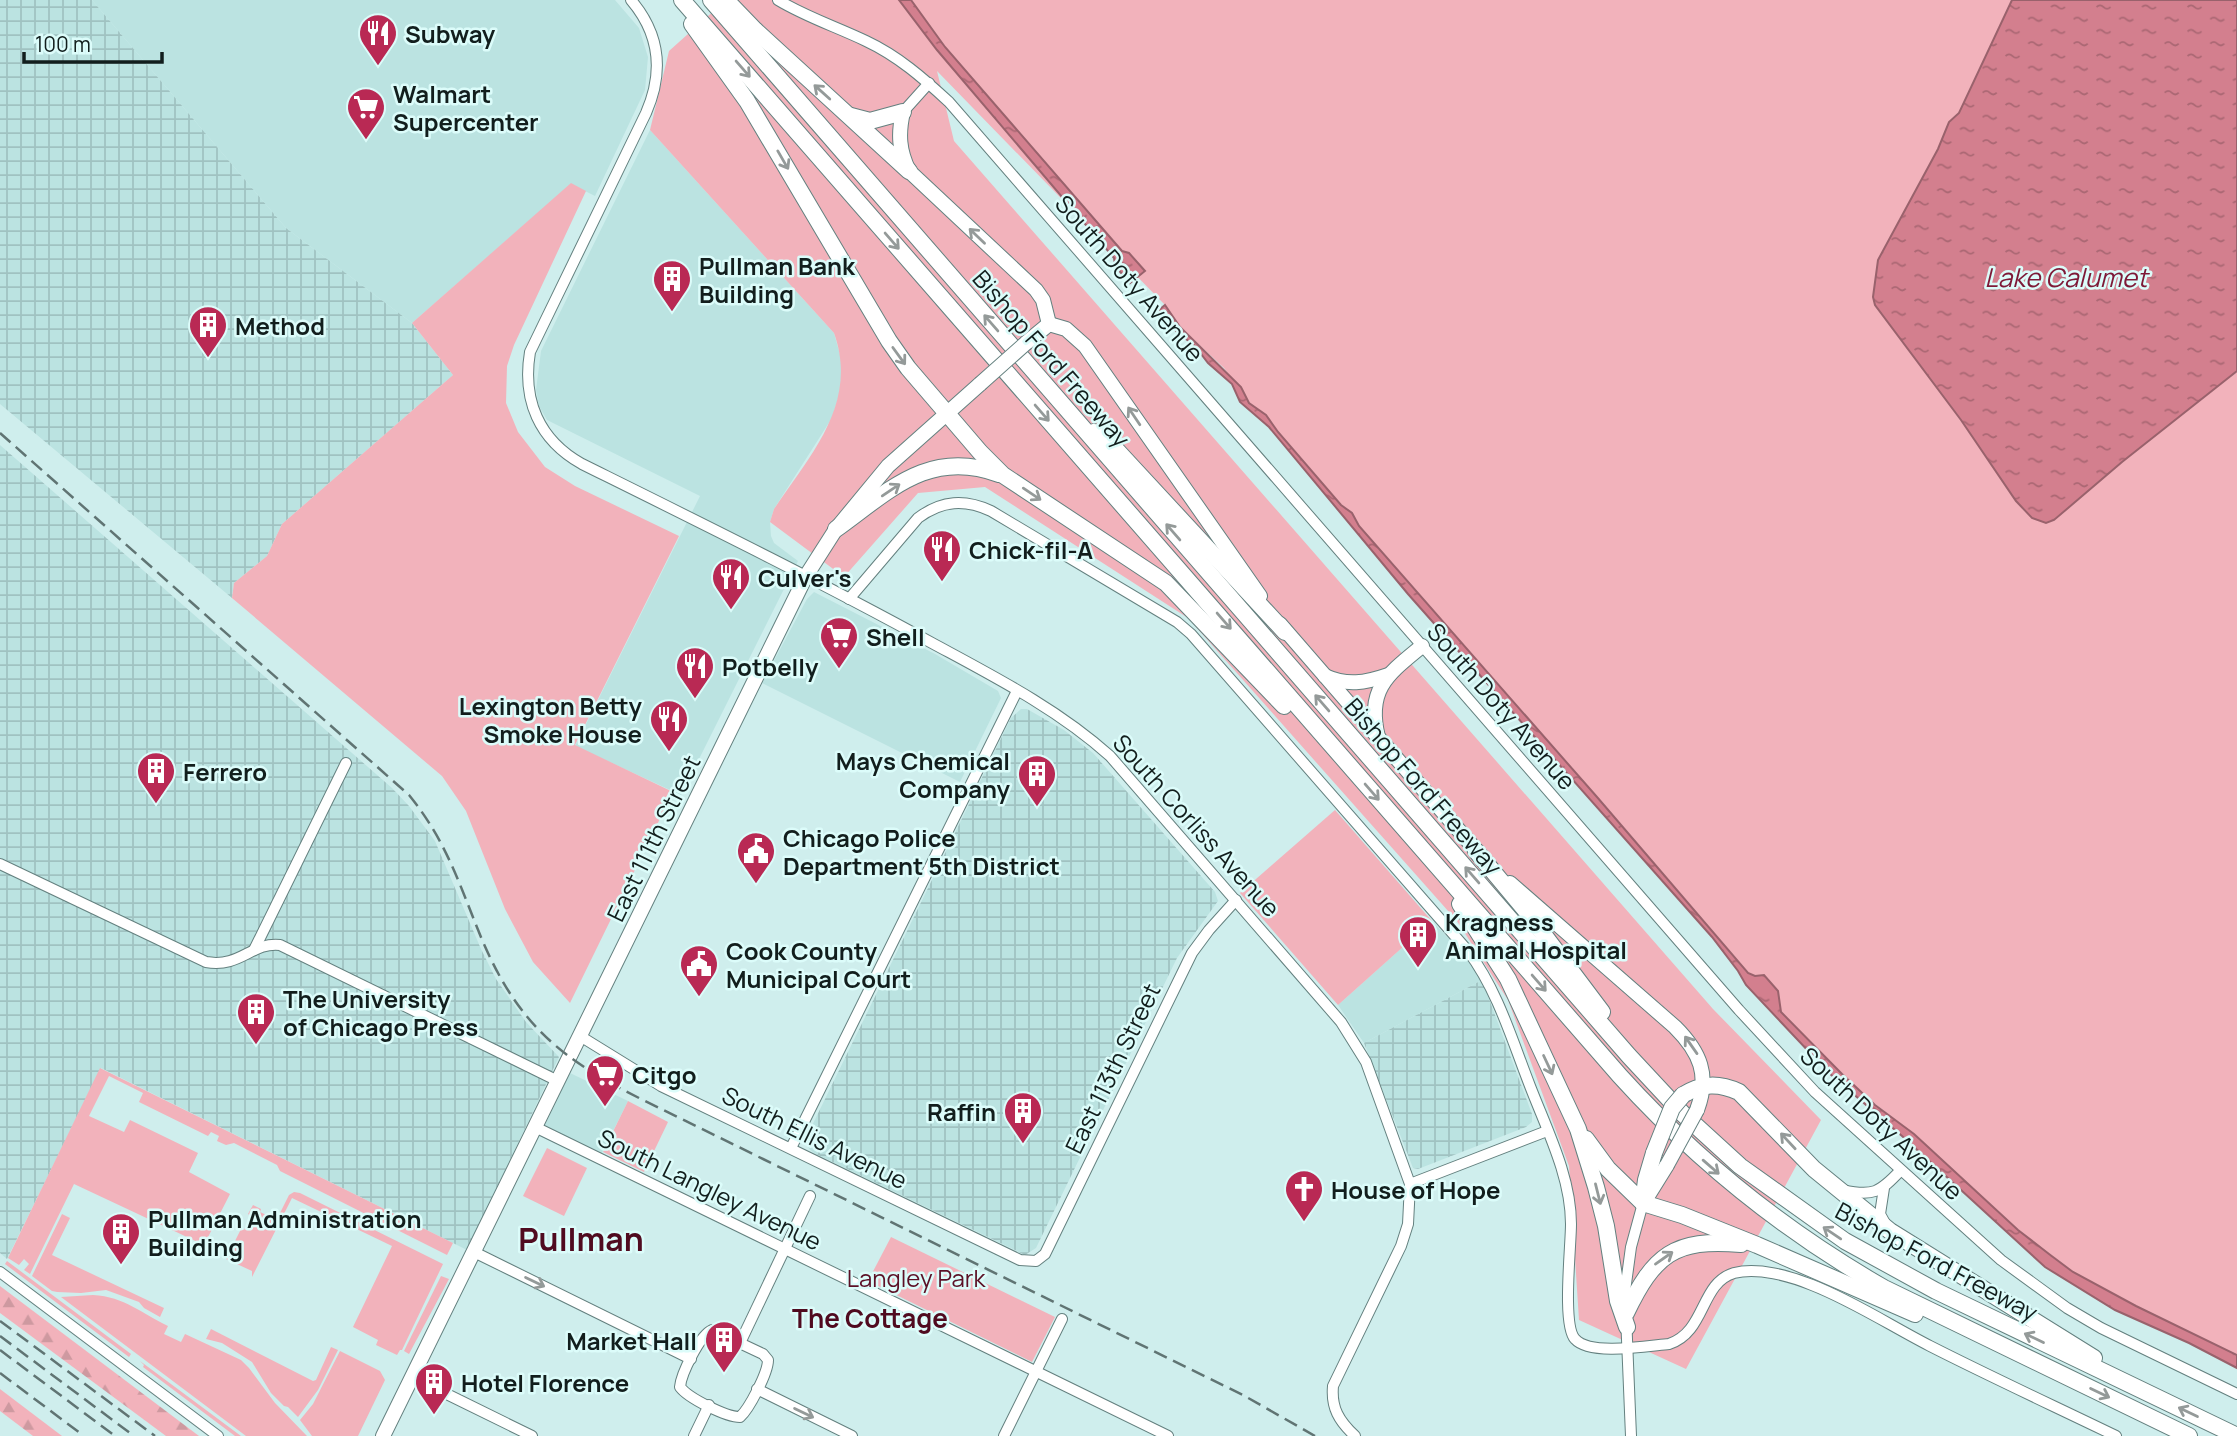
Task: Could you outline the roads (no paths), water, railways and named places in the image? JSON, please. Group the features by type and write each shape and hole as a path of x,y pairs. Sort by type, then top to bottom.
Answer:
{"highway":[{"path":"681,0 692,25 754,112 889,341 908,368 980,452 1003,475 1166,583 1287,709 1327,740"},
{"name":"Bishop Ford Freeway","path":"681,0 1620,1076 1673,1132 1757,1205 1847,1267 2189,1436"},
{"name":"Bishop Ford Freeway","path":"711,0 1629,1056 1683,1114 1740,1166 1845,1241 1936,1292 2237,1436"},
{"path":"726,0 755,30 909,171"},
{"path":"847,114 870,121 903,112"},
{"path":"1069,413 1111,444 1285,632"},
{"path":"836,529 895,486 936,467 965,466 1003,475"},
{"path":"1476,851 1598,1004 1629,1056"},
{"path":"1446,876 1464,913 1486,942 1508,979 1578,1129 1606,1226 1618,1301 1627,1320"},
{"path":"1643,1203 1646,1180 1669,1115 1683,1096 1693,1089 1724,1085 1739,1091 1814,1168 1889,1231 2073,1343 2139,1389"},
{"path":"1578,1129 1608,1169 1643,1203 1682,1215 1757,1245 1916,1315 1972,1331"},
{"path":"1627,1320 1637,1290 1654,1265 1675,1250 1704,1243 1757,1245"}],"main road":[{"path":"903,112 899,139 903,159 909,171 1036,290 1044,300 1049,324 1066,329 1086,346 1285,632 1476,851 1691,1043 1702,1069 1703,1086 1698,1110 1643,1203"},
{"name":"East 111th Street","path":"383,1436 806,576 836,529 888,466 1049,324"},
{"path":"1378,737 1374,719 1380,687 1388,675 1422,646"},
{"path":"1323,675 1354,683 1388,675"}],"street":[{"path":"631,0 646,21 654,40 658,63 655,88 646,113 536,336 527,367 528,396 546,435 573,459 806,576"},
{"name":"South Doty Avenue","path":"778,0 808,17 892,54 929,83 971,126 1781,1057 1815,1092 2001,1260 2067,1308 2137,1346 2237,1394"},
{"path":"903,112 929,83"},
{"path":"849,598 918,518 943,504 967,502 991,511 1186,629 1207,650 1481,969 1500,1008 1547,1131 1570,1204 1570,1330 1577,1341 1589,1347 1669,1345 1685,1336 1698,1320 1712,1291 1724,1278 1742,1272 1773,1274 1813,1285 1932,1347 2116,1436"},
{"name":"South Corliss Avenue","path":"806,576 1017,691 1069,722 1110,756 1355,1041 1366,1062 1410,1184"},
{"path":"791,1148 1017,691"},
{"path":"254,950 346,763"},
{"path":"0,864 195,958 218,964 229,963 272,944 284,947 558,1081"},
{"name":"East 113th Street","path":"1036,1261 1045,1254 1192,953 1236,900"},
{"name":"South Ellis Avenue","path":"580,1036 661,1086 1020,1260 1036,1261"},
{"name":"South Langley Avenue","path":"536,1127 1168,1436"},
{"path":"1355,1436 1338,1418 1332,1397 1333,1386 1401,1245 1408,1224 1410,1184 1547,1131"},
{"path":"1837,1189 1871,1194 1884,1188 1900,1171"},
{"path":"1884,1188 1880,1214 1889,1231"},
{"path":"740,1343 810,1196"},
{"path":"1631,1436 1625,1291 1631,1247 1643,1203"},
{"path":"474,1252 691,1359"},
{"path":"0,1272 218,1436"},
{"path":"1004,1436 1062,1319"},
{"path":"709,1331 718,1332 740,1343 763,1354 768,1360 768,1366 740,1417 734,1417 686,1394 680,1387 691,1359 709,1331"},
{"path":"412,1377 532,1436"},
{"path":"757,1389 852,1436"},
{"path":"694,1436 709,1405"}],"water":[{"path":"899,0 911,0 945,47 1122,251 1129,253 1145,271 1130,283 1115,266 1114,258 937,50"},
{"name":"Lake Calumet","path":"2012,0 2237,0 2237,371 2054,520 2046,523 2032,518 2016,501 1961,420 1875,305 1873,297 1878,260 1938,149 1949,122 1959,113"},
{"path":"1165,305 1180,327 1241,387 1249,403 1266,415 1341,505 1352,513 1359,526 1748,973 1755,976 1764,975 1778,991 1781,1012 1842,1074 1875,1105 1914,1134 2018,1230 2073,1272 2237,1355 2237,1368 2115,1310 2045,1267 1829,1073 1746,985 1712,937 1408,594 1269,427 1240,402 1232,384 1208,363 1195,346 1177,332 1159,310"}],"railway":[{"path":"0,433 409,795 434,830 497,972 512,997 547,1038 567,1055 643,1100 1243,1395 1315,1436"},
{"path":"0,1321 155,1436"},
{"path":"0,1336 134,1436"},
{"path":"0,1350 115,1436"},
{"path":"0,1373 84,1436"}],"place":[{"name":"Subway","path":"378,67"},
{"name":"Walmart Supercenter","path":"366,141"},
{"name":"Pullman Bank Building","path":"672,313"},
{"name":"Method","path":"208,359"},
{"name":"Chick-fil-A","path":"942,583"},
{"name":"Culver's","path":"731,611"},
{"name":"Shell","path":"839,670"},
{"name":"Potbelly","path":"695,700"},
{"name":"Lexington Betty Smoke House","path":"669,753"},
{"name":"Ferrero","path":"156,805"},
{"name":"Mays Chemical Company","path":"1037,808"},
{"name":"Chicago Police Department 5th District","path":"756,885"},
{"name":"Kragness Animal Hospital","path":"1418,969"},
{"name":"Cook County Municipal Court","path":"699,998"},
{"name":"The University of Chicago Press","path":"256,1046"},
{"name":"Citgo","path":"605,1108"},
{"name":"Raffin","path":"1023,1145"},
{"name":"House of Hope","path":"1304,1223"},
{"name":"Pullman Administration Building","path":"121,1266"},
{"name":"Market Hall","path":"724,1374"},
{"name":"Hotel Florence","path":"434,1416"}],"district":[{"name":"Pullman","path":"581,1239"},
{"name":"The Cottage","path":"870,1318"}],"park label":[{"name":"Langley Park","path":"916,1277"}]}
